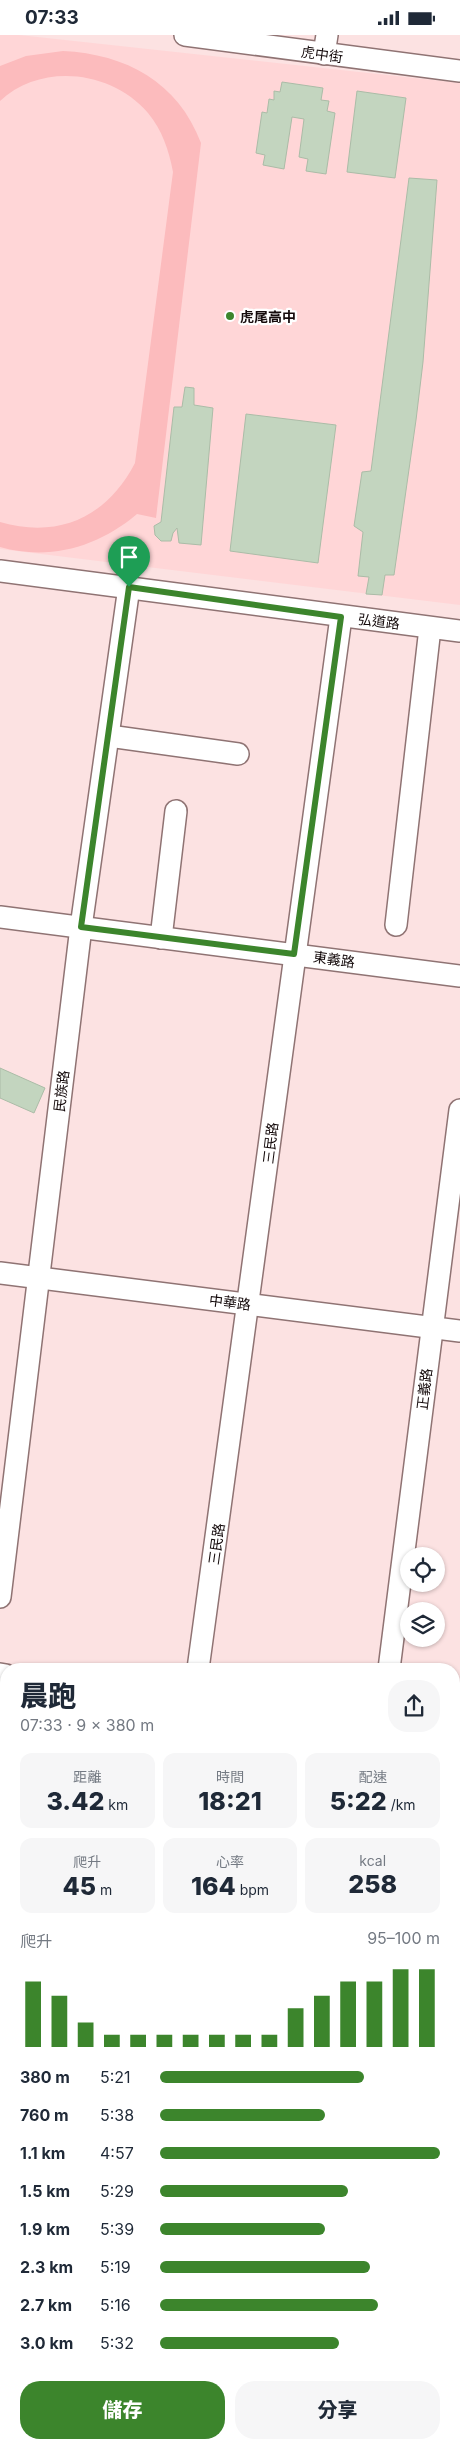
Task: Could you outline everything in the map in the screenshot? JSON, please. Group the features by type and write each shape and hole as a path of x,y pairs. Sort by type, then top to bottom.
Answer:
{"street":[{"name":"虎中街","path":"185,35 326,45 460,71"},
{"name":"弘道路","path":"0,571 341,617 460,631"},
{"name":"民族路","path":"0,1597 81,927 129,587"},
{"name":"三民路","path":"199,1663 250,1304 294,954 341,617"},
{"path":"396,925 430,628"},
{"path":"109,736 238,754"},
{"path":"161,938 176,811"},
{"name":"東義路","path":"0,917 460,977"},
{"name":"正義路","path":"390,1663 460,1110"},
{"name":"中華路","path":"0,1273 460,1331"}],"shaded area":[{"name":"虎尾高中","path":"0,35 19,35 460,83 460,605 0,549"},
{"path":"63,51 86,53 108,58 128,65 147,75 179,103 201,143 156,518 137,514 106,535 90,543 73,548 37,552 19,551 0,547 0,522 22,527 42,528 61,525 79,519 96,510 110,497 124,482 135,463 173,172 164,141 153,120 133,99 116,88 96,80 56,77 36,81 17,89 0,101 0,66 26,56"}],"building":[{"path":"282,82 323,88 321,100 329,101 327,111 335,113 326,174 306,171 308,159 299,157 304,119 292,117 284,169 263,165 265,155 256,153 262,112 267,113 269,99 274,100 274,91 280,92"},
{"path":"357,91 406,98 395,178 347,172"},
{"path":"409,178 437,180 423,362 394,575 385,575 382,595 366,594 369,577 358,576 363,532 354,526 362,472 371,471"},
{"path":"185,387 194,388 194,405 213,408 201,545 179,543 177,528 173,533 171,541 161,541 155,535 154,526 161,522 174,407 182,407"},
{"path":"246,414 336,425 318,563 230,551"},
{"path":"0,1068 45,1088 34,1113 0,1098"}],"place":[{"name":"虎尾高中","path":"230,316"}],"route":[{"path":"129,587 341,617 294,954 81,927 129,587"}]}
